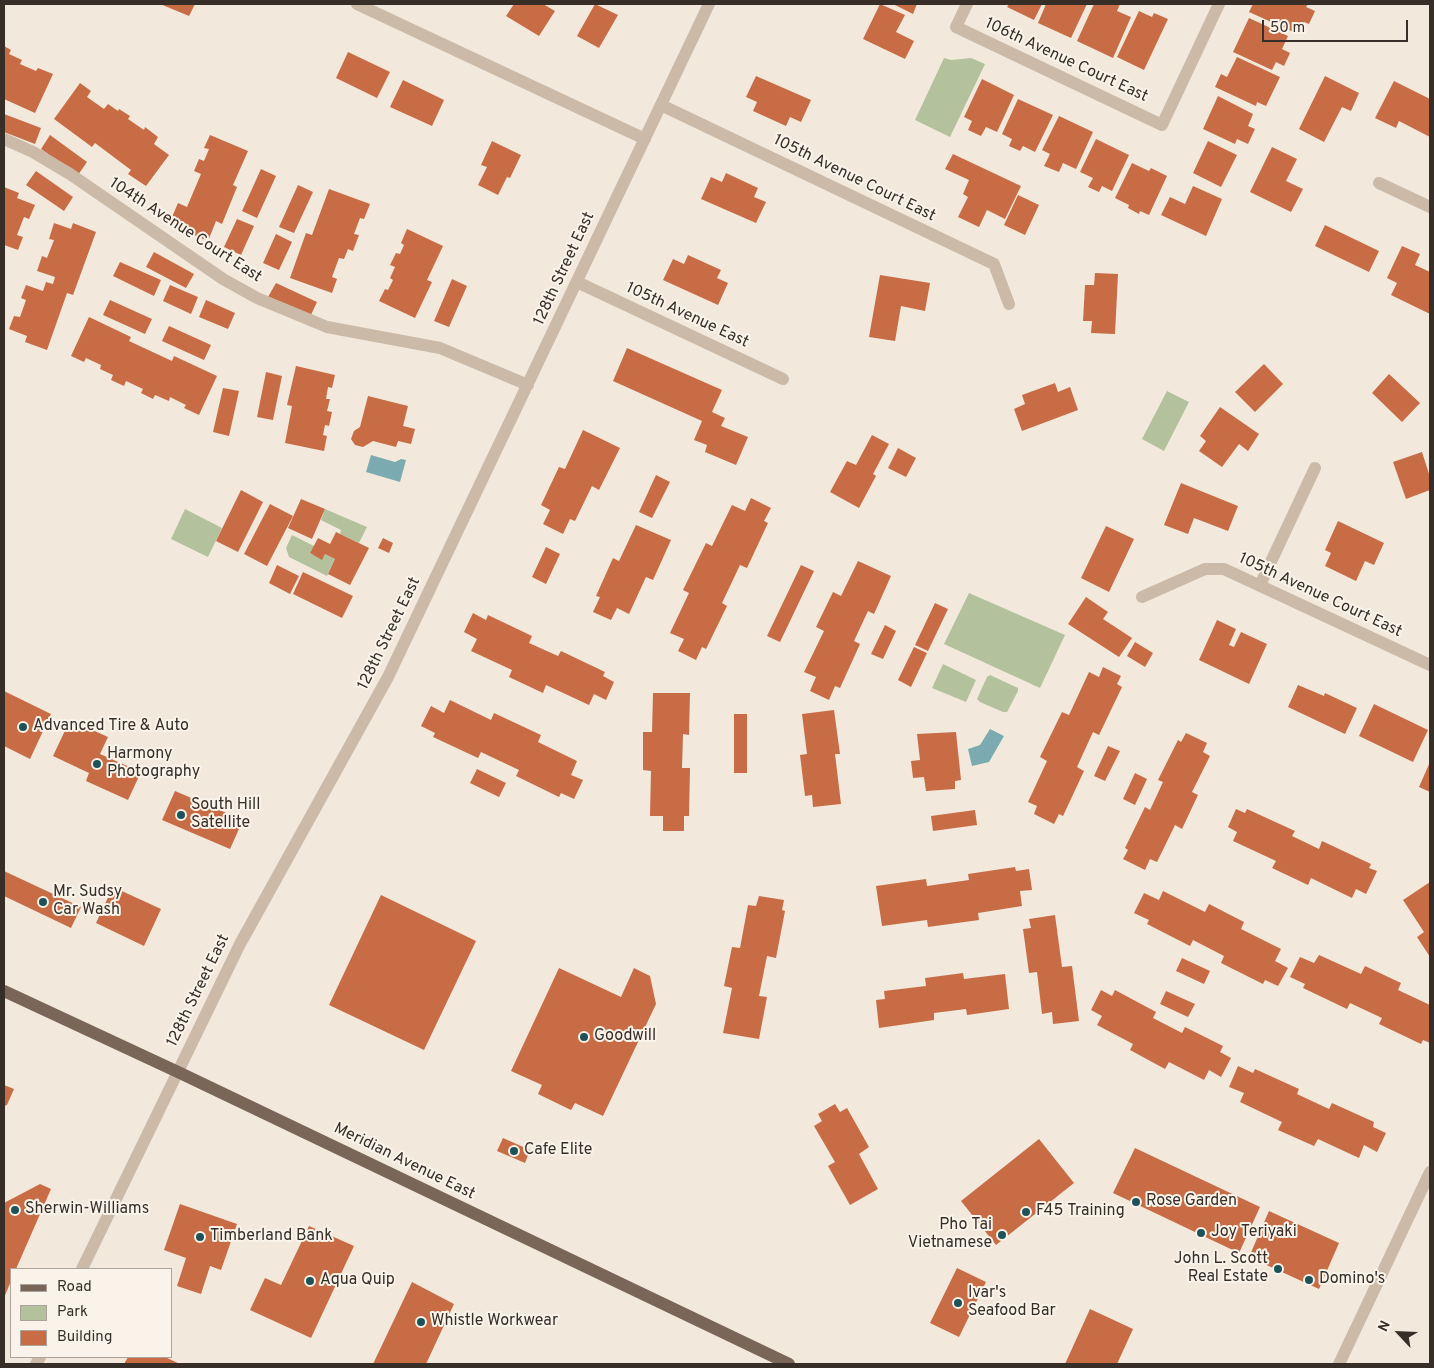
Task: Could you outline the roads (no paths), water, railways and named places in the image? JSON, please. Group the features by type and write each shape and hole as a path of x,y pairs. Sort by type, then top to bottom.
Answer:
{"main road":[{"name":"Meridian Avenue East","path":"4,992 178,1072 789,1364"}],"street":[{"path":"357,4 645,139"},
{"name":"128th Street East","path":"82,1268 240,944 388,677 709,4"},
{"name":"106th Avenue Court East","path":"967,4 956,27 1162,125 1219,4"},
{"name":"105th Avenue Court East","path":"661,105 994,264 1009,304"},
{"name":"104th Avenue Court East","path":"4,139 33,152 70,174 223,279 257,298 327,327 440,348 528,384"},
{"path":"1380,183 1430,207"},
{"name":"105th Avenue East","path":"577,282 782,379"},
{"path":"1260,585 1315,468"},
{"name":"105th Avenue Court East","path":"1142,597 1194,573 1212,568 1224,569 1430,665"},
{"path":"1339,1364 1430,1172"}],"water":[{"path":"371,455 395,462 401,459 406,460 400,482 366,472"},
{"path":"990,729 1004,736 989,762 972,766 968,749 980,745"}],"place":[{"name":"Advanced Tire & Auto","path":"23,727"},
{"name":"Harmony Photography","path":"97,764"},
{"name":"South Hill Satellite","path":"181,815"},
{"name":"Mr. Sudsy Car Wash","path":"43,902"},
{"name":"Goodwill","path":"584,1037"},
{"name":"Cafe Elite","path":"514,1151"},
{"name":"Rose Garden","path":"1136,1202"},
{"name":"Sherwin-Williams","path":"15,1210"},
{"name":"F45 Training","path":"1026,1212"},
{"name":"Joy Teriyaki","path":"1201,1233"},
{"name":"Pho Tai Vietnamese","path":"1002,1235"},
{"name":"Timberland Bank","path":"200,1237"},
{"name":"John L. Scott Real Estate","path":"1278,1269"},
{"name":"Domino's","path":"1309,1280"},
{"name":"Aqua Quip","path":"310,1281"},
{"name":"Ivar's Seafood Bar","path":"958,1303"},
{"name":"Whistle Workwear","path":"421,1322"}]}
